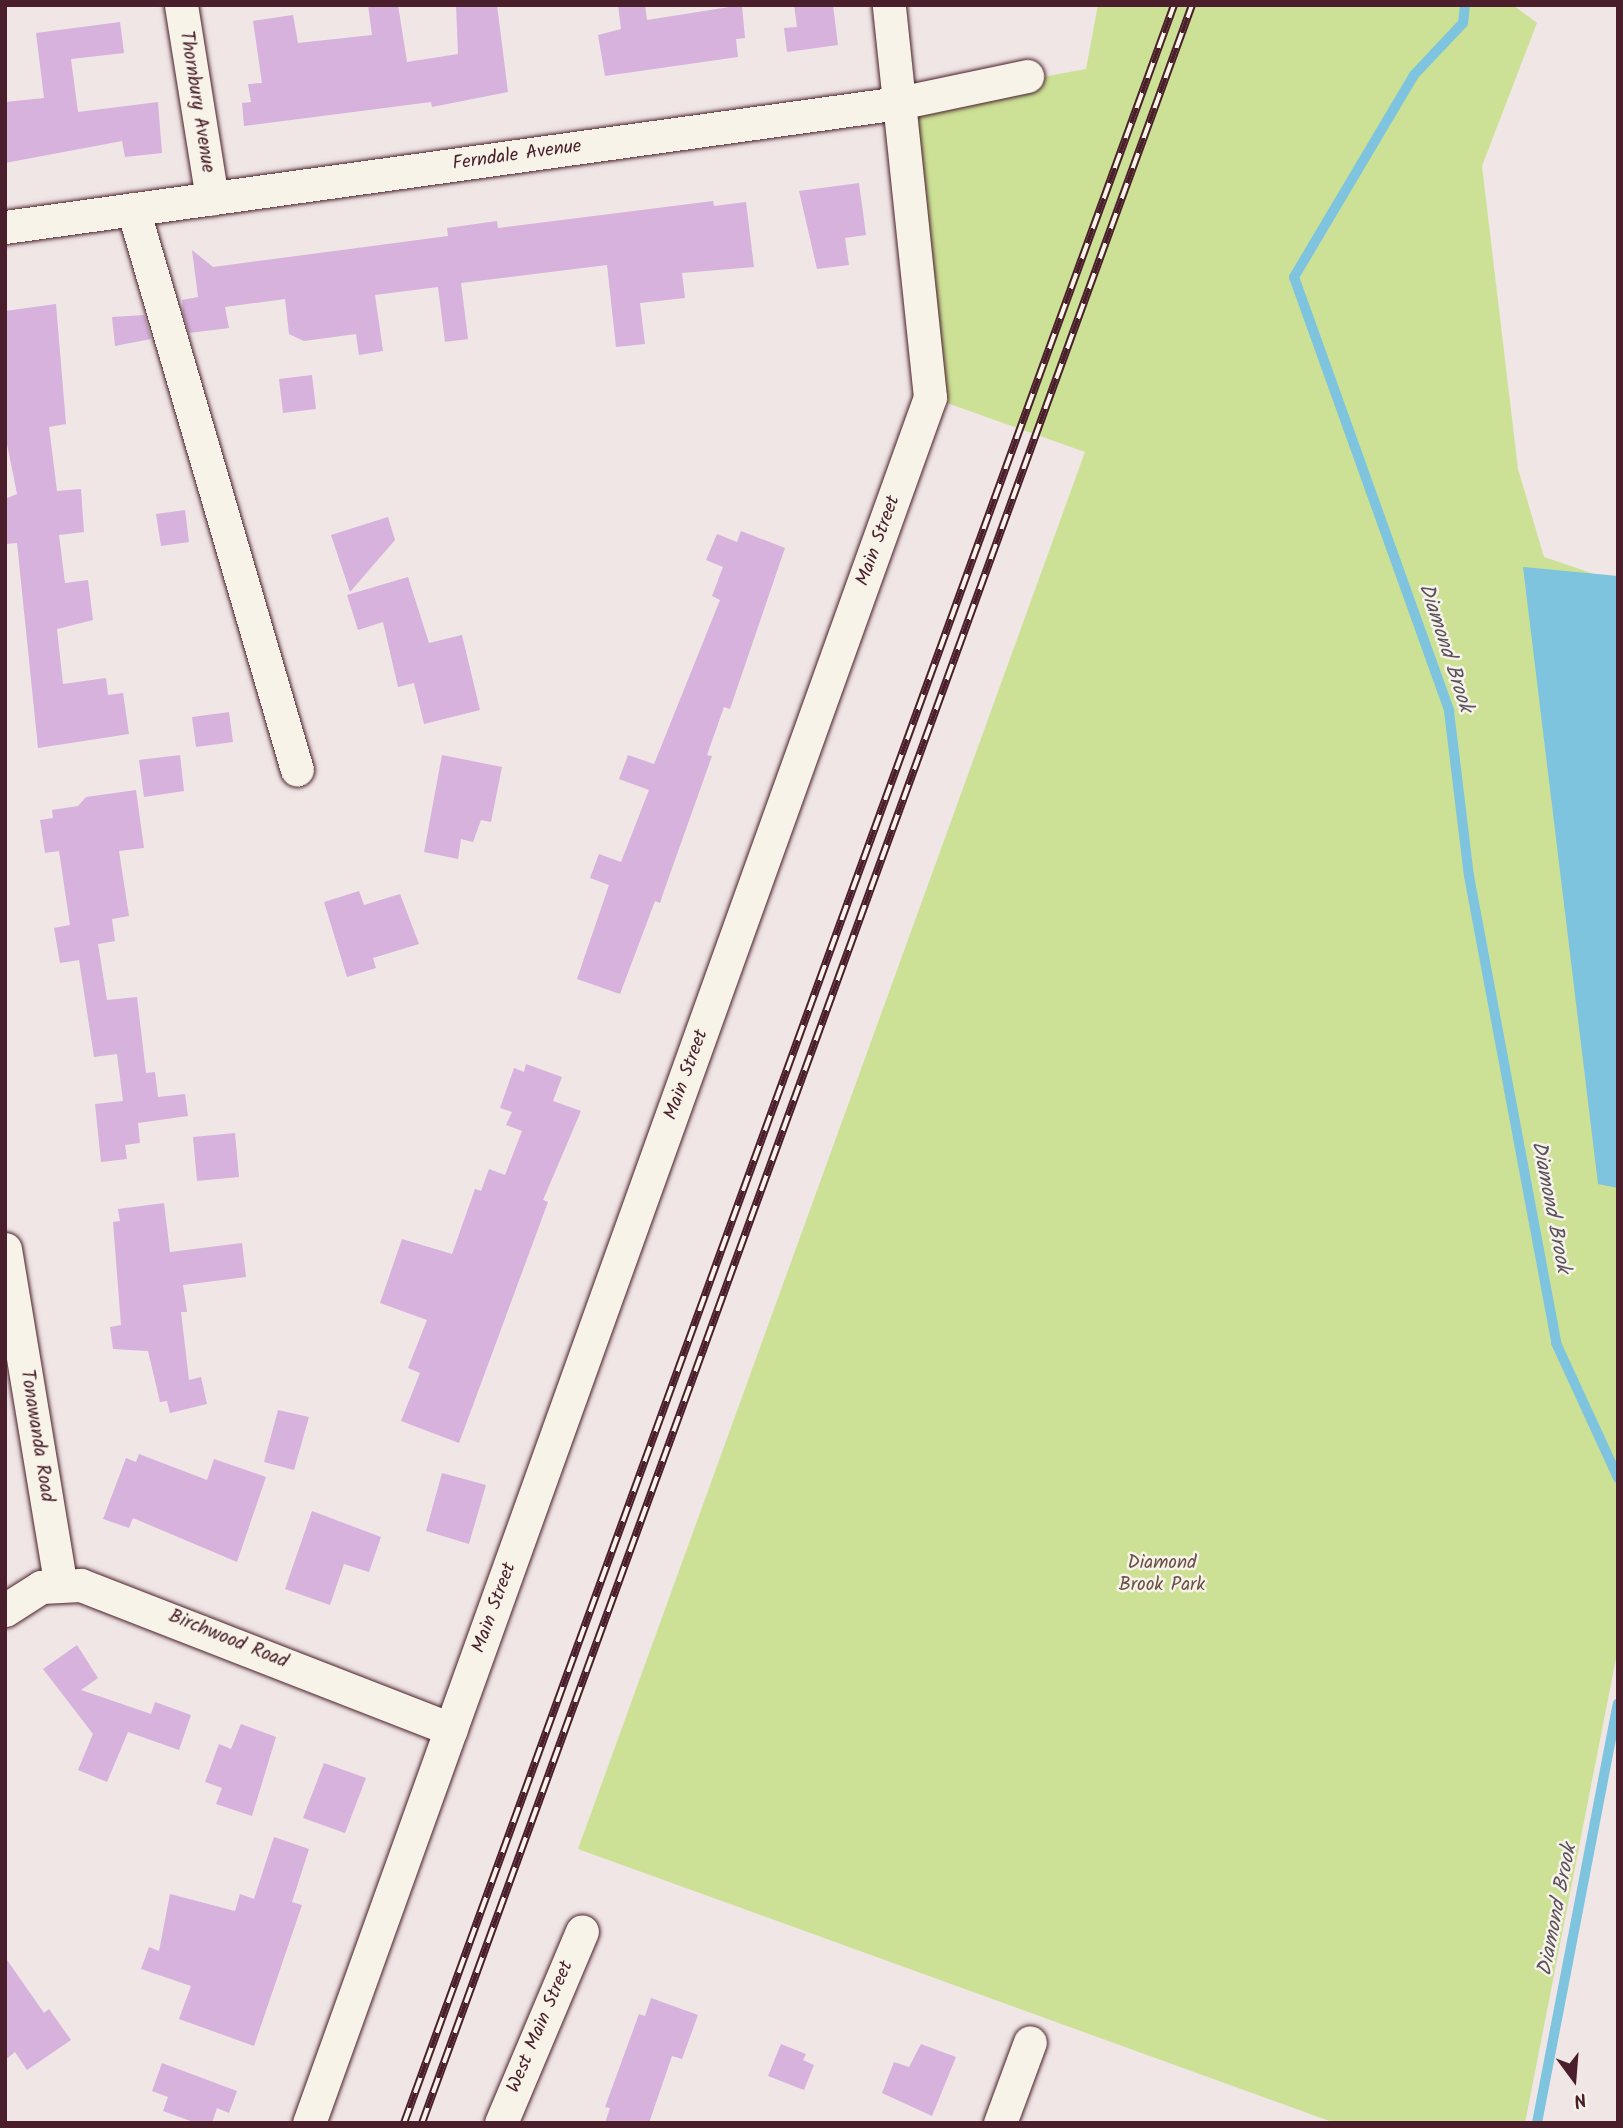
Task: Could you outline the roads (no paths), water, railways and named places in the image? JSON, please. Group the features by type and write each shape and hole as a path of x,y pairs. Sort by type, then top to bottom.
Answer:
{"street":[{"name":"Thornbury Avenue","path":"181,5 212,199"},
{"name":"Main Street","path":"309,2123 930,397 889,5"},
{"name":"Ferndale Avenue","path":"5,227 899,103 1027,76"},
{"path":"133,209 297,770"},
{"name":"Tonawanda Road","path":"5,1249 60,1583"},
{"name":"Birchwood Road","path":"60,1583 111,1593 451,1730"},
{"path":"5,1610 60,1583"},
{"name":"West Main Street","path":"500,2123 582,1931"},
{"path":"1000,2123 1030,2042"}],"water":[{"path":"1523,567 1618,576 1618,1188 1598,1184"}],"waterway":[{"name":"Diamond Brook","path":"1465,5 1463,23 1414,75 1294,277 1449,711 1469,876 1556,1343 1618,1478"},
{"name":"Diamond Brook","path":"1537,2123 1618,1704"}],"railway":[{"path":"404,2123 1174,5"},
{"path":"422,2123 1192,5"}],"park label":[{"name":"Diamond Brook Park","path":"1162,1575"}]}
